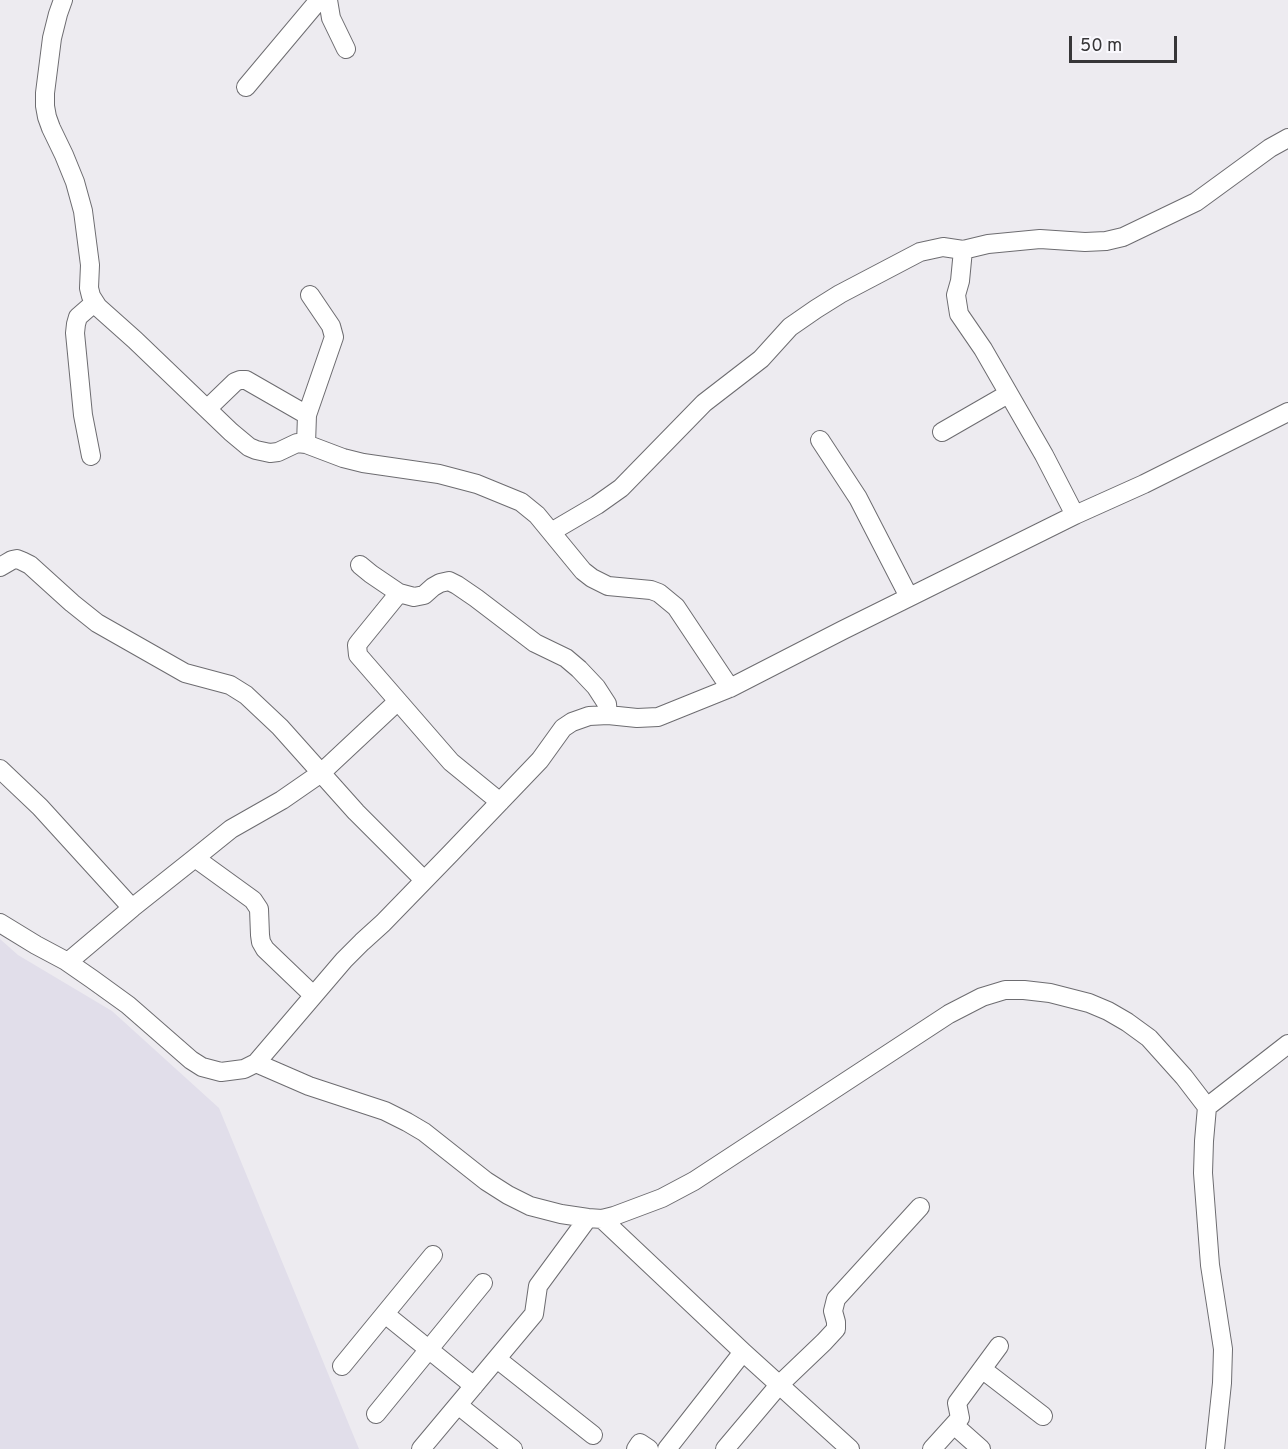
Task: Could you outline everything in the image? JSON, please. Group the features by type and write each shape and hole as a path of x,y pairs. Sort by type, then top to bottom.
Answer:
{"street":[{"path":"63,0 52,38 45,106 51,128 75,182 83,211 90,266 89,288 94,303 249,447 270,453 278,452 297,443 306,444 363,463 439,474 477,484 512,497 537,514 591,578 608,586 651,590 659,593 676,607 730,688"},
{"path":"246,87 319,0"},
{"path":"328,0 332,18 346,49"},
{"path":"551,532 621,488 704,403 761,359 790,327 840,294 920,252 943,248 963,250 988,244 1040,239 1085,242 1123,237 1196,202 1270,148 1288,138"},
{"path":"963,250 960,281 956,295 959,314 983,350 1044,455 1075,515"},
{"path":"306,444 307,414 334,337 331,326 310,295"},
{"path":"91,456 83,415 75,324 78,317 94,303"},
{"path":"207,409 236,382 246,380 307,414"},
{"path":"942,432 1008,394"},
{"path":"0,923 68,962 128,1005 202,1067 220,1072 244,1070 256,1063 350,954 383,923 540,760 563,728 580,718 608,715 658,717 730,688 909,597 1288,412"},
{"path":"820,440 858,498 909,597"},
{"path":"0,567 17,559 30,565 97,623 185,673 230,685 246,695 280,727 356,812 424,880"},
{"path":"360,565 399,593 414,597 424,595 440,583 449,581 457,585 529,639 566,658 579,669 596,687 607,704 608,715"},
{"path":"399,593 357,645 358,656 451,762 500,802"},
{"path":"68,962 231,830 282,800 321,773 398,701"},
{"path":"0,769 40,807 132,908"},
{"path":"195,858 253,900 259,909 261,942 314,995"},
{"path":"256,1063 309,1086 385,1111 407,1122 424,1132 486,1180 530,1206 595,1219 634,1209 662,1198 694,1181 949,1014 982,997 1005,990 1024,990 1050,993 1108,1011 1149,1038 1207,1107 1203,1173 1210,1265 1223,1348 1215,1449"},
{"path":"1207,1107 1288,1044"},
{"path":"725,1449 779,1385 836,1329 833,1311 836,1299 920,1207"},
{"path":"595,1219 850,1449"},
{"path":"426,1448 458,1405 534,1314 538,1286 595,1219"},
{"path":"342,1366 433,1255"},
{"path":"376,1414 483,1283"},
{"path":"385,1314 474,1386"},
{"path":"932,1449 960,1418 957,1403 999,1346"},
{"path":"667,1449 743,1352"},
{"path":"497,1359 593,1435"},
{"path":"982,1369 1043,1416"},
{"path":"458,1405 513,1449"},
{"path":"954,1425 981,1449"},
{"path":"636,1449 640,1443 649,1449"}],"shaded area":[{"path":"0,939 18,955 112,1011 219,1108 359,1449 0,1449"}]}
